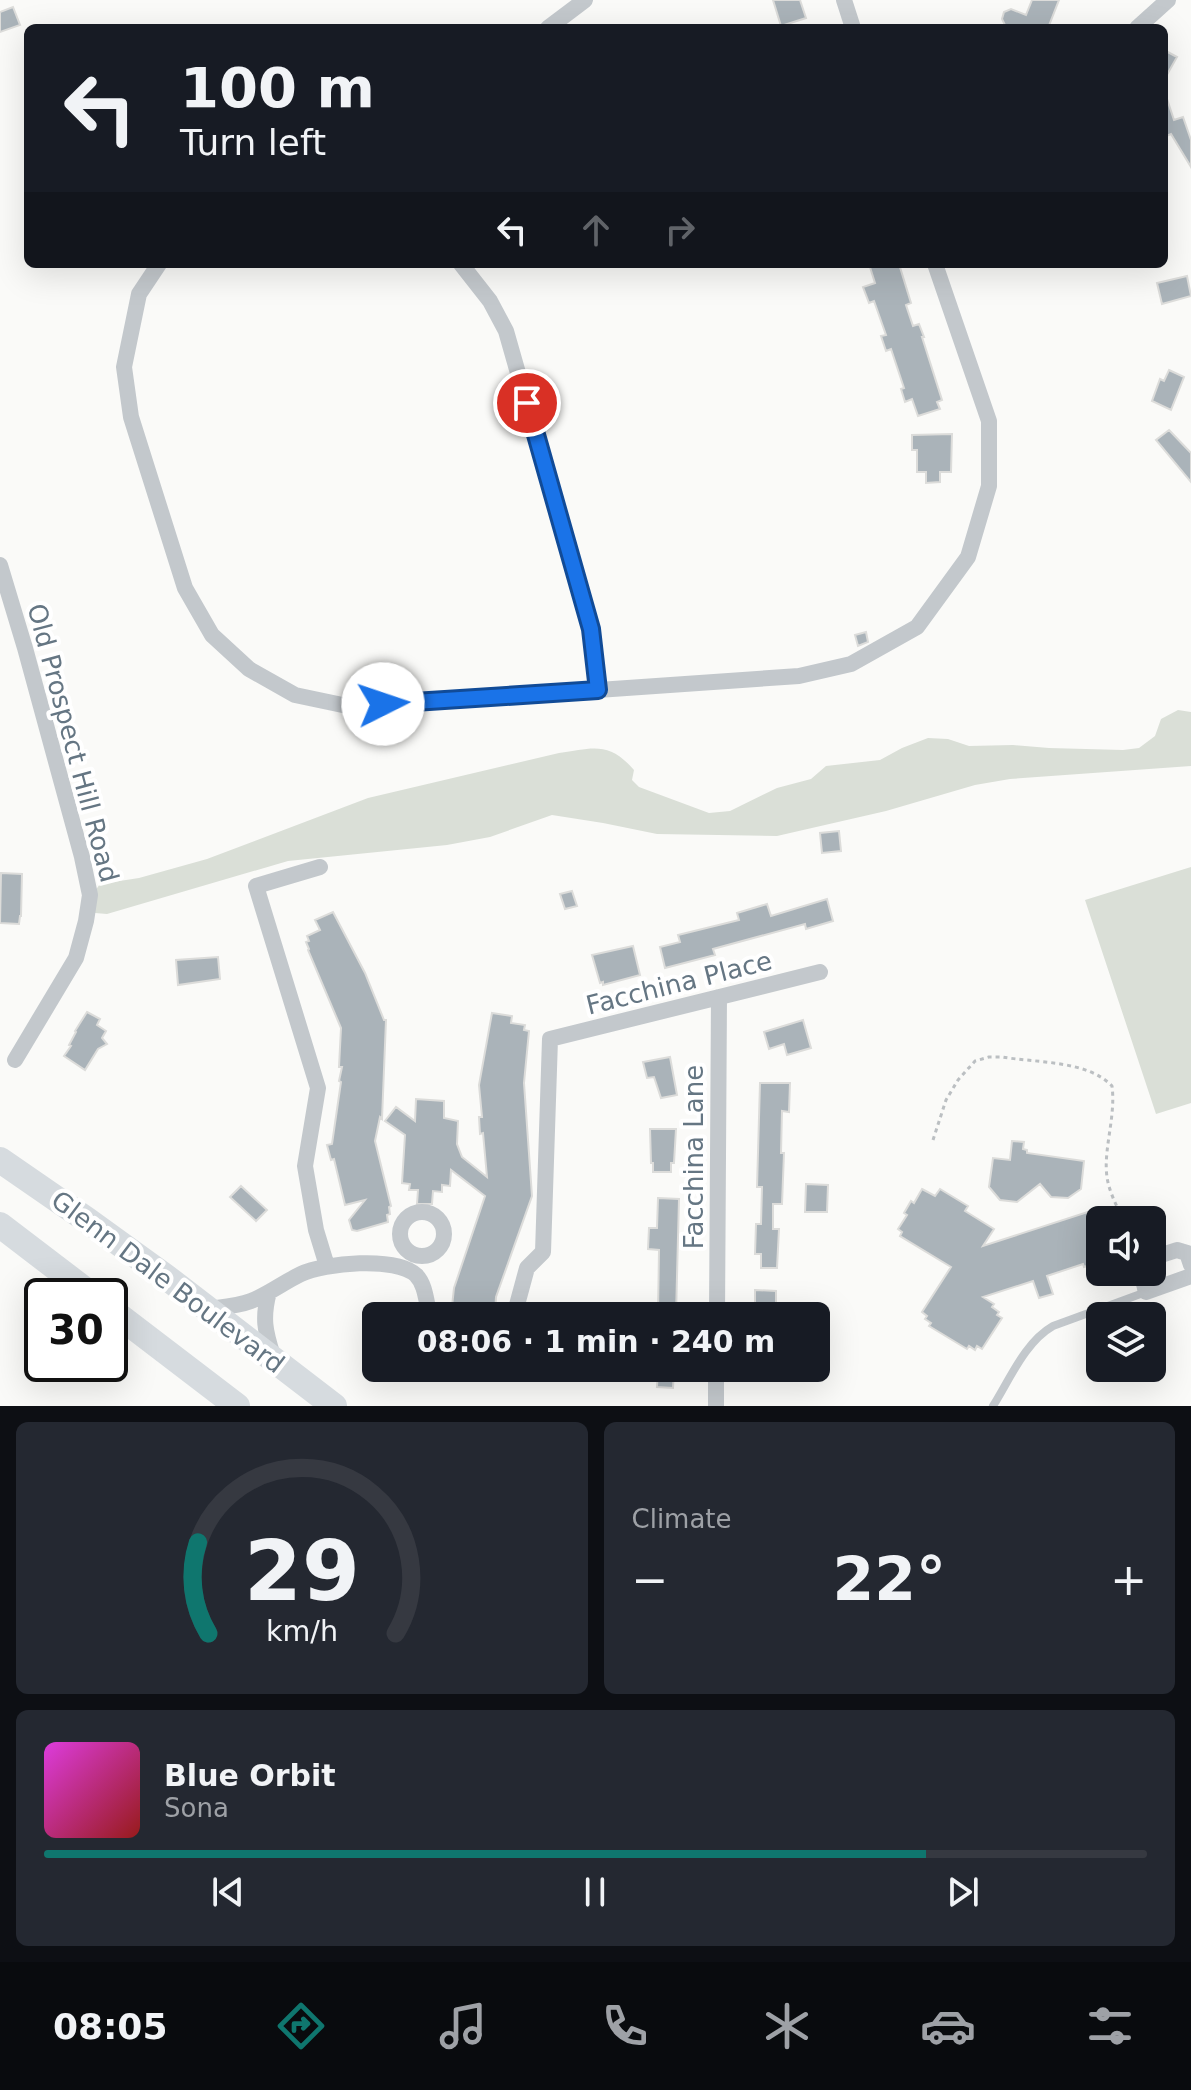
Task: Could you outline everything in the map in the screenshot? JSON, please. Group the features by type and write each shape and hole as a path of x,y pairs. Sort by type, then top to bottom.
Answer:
{"main road":[{"name":"Glenn Dale Boulevard","path":"0,1160 208,1309 334,1406"},
{"path":"0,1225 69,1278"},
{"path":"128,1323 237,1406"}],"street":[{"path":"553,24 585,0"},
{"path":"844,0 852,24"},
{"path":"1141,24 1168,0"},
{"path":"156,268 139,294 124,367 131,417 185,588 212,635 249,669 295,695 352,707 799,676 851,664 917,627 968,557 989,486 989,421 936,268"},
{"path":"464,268 490,301 506,331 591,629 598,690"},
{"name":"Old Prospect Hill Road","path":"0,565 90,895 76,958 15,1060"},
{"path":"320,867 256,886 318,1088 305,1166 316,1230 327,1266"},
{"name":"Facchina Place","path":"518,1302 527,1268 543,1252 550,1039 820,972"},
{"name":"Facchina Lane","path":"717,1302 719,997"},
{"path":"1166,1254 1177,1250 1187,1253 1191,1265"},
{"path":"208,1309 250,1301 303,1272 327,1266 376,1263 410,1262 423,1286 427,1302"},
{"path":"1144,1286 1146,1292 1191,1276"},
{"path":"269,1292 264,1323 275,1362"},
{"path":"716,1382 716,1406"}],"lane":[{"path":"993,1406 1031,1344 1043,1332 1146,1292"}],"path":[{"path":"933,1140 946,1100 975,1061 1002,1057 1085,1068 1112,1086 1114,1100 1106,1173 1117,1206"}],"shaded area":[{"path":"1178,710 1191,712 1191,766 1010,779 975,785 886,811 777,836 657,834 552,815 490,837 447,845 288,861 107,914 95,913 95,891 100,884 139,878 207,859 368,798 559,753 600,749 617,754 634,770 632,780 639,787 709,813 730,811 777,788 811,779 826,766 880,760 928,738 948,739 969,746 1139,748 1155,736 1161,719"},
{"path":"1191,867 1191,1103 1156,1114 1085,900"}],"building":[{"path":"773,0 800,0 806,18 780,24"},
{"path":"1032,0 1059,0 1050,24 1004,24 1002,19 1004,12 1011,9 1026,15"},
{"path":"13,7 20,25 0,32 0,12"},
{"path":"1168,52 1177,57 1168,73"},
{"path":"1168,102 1174,120 1183,117 1191,140 1191,167 1171,134 1168,135"},
{"path":"870,268 900,268 911,303 906,305 913,326 919,324 924,337 942,400 937,402 940,409 918,416 912,399 905,402 901,389 904,388 891,349 886,351 881,336 886,335 874,301 869,303 863,287 875,283"},
{"path":"1187,276 1191,296 1162,304 1157,283"},
{"path":"1169,370 1184,377 1171,410 1152,401 1160,379 1164,381"},
{"path":"1169,430 1191,453 1191,482 1156,440"},
{"path":"952,434 951,472 940,472 940,482 926,483 926,472 917,472 917,450 912,450 912,435"},
{"path":"866,632 868,642 858,646 855,635"},
{"path":"839,831 841,851 822,853 820,833"},
{"path":"1,873 22,874 19,924 0,923"},
{"path":"572,891 577,906 565,909 560,894"},
{"path":"827,899 833,921 806,929 805,924 713,949 715,955 665,968 660,947 680,942 678,935 739,920 737,913 767,904 771,916"},
{"path":"333,912 386,1020 382,1119 380,1117 375,1141 391,1206 390,1214 387,1215 388,1222 357,1231 352,1230 349,1220 365,1200 345,1205 334,1159 331,1160 327,1145 332,1144 341,1082 341,1028 306,942 309,941 307,936 320,930 315,920"},
{"path":"633,946 640,975 603,985 603,982 600,983 592,955"},
{"path":"218,957 220,979 178,985 176,960"},
{"path":"87,1012 100,1019 97,1025 106,1031 102,1038 107,1044 98,1049 85,1070 64,1056"},
{"path":"492,1013 512,1016 511,1023 525,1025 524,1030 529,1031 524,1083 532,1196 496,1302 452,1302 454,1288 485,1196 451,1170 450,1186 442,1185 442,1192 433,1191 432,1204 417,1204 418,1190 409,1190 410,1184 402,1183 405,1135 385,1121 396,1107 415,1121 416,1099 444,1101 444,1118 458,1121 457,1144 462,1157 487,1177 483,1133 480,1134 479,1085"},
{"path":"803,1020 811,1048 787,1055 784,1044 769,1049 764,1032"},
{"path":"670,1057 677,1095 661,1098 654,1077 647,1078 643,1062"},
{"path":"760,1083 790,1083 789,1112 782,1111 782,1204 773,1204 773,1229 779,1229 777,1268 761,1268 761,1254 755,1254 756,1224 761,1224 762,1187 757,1187"},
{"path":"650,1129 676,1129 671,1172 653,1172"},
{"path":"1012,1141 1024,1142 1023,1149 1027,1153 1084,1161 1081,1189 1068,1198 1051,1197 1040,1184 1017,1202 1000,1200 989,1187 993,1158 1010,1160"},
{"path":"806,1184 828,1185 827,1212 805,1212"},
{"path":"241,1186 267,1210 256,1221 230,1197"},
{"path":"922,1189 935,1196 940,1189 968,1206 965,1211 994,1229 983,1246 1086,1213 1086,1266 1083,1264 1047,1276 1053,1294 1039,1298 1033,1281 983,1297 994,1304 992,1307 1002,1318 982,1349 977,1346 975,1350 969,1346 967,1349 929,1326 931,1323 922,1312 951,1267 900,1236 902,1232 898,1229 907,1215 904,1213 911,1201 914,1203"},
{"path":"658,1198 679,1199 676,1302 658,1302 659,1250 648,1249 649,1228 657,1228"},
{"path":"755,1290 776,1291 776,1302 755,1302"},
{"path":"657,1382 673,1382 673,1388 657,1387"}],"route":[{"path":"383,704 598,690 591,629 527,403"}]}
